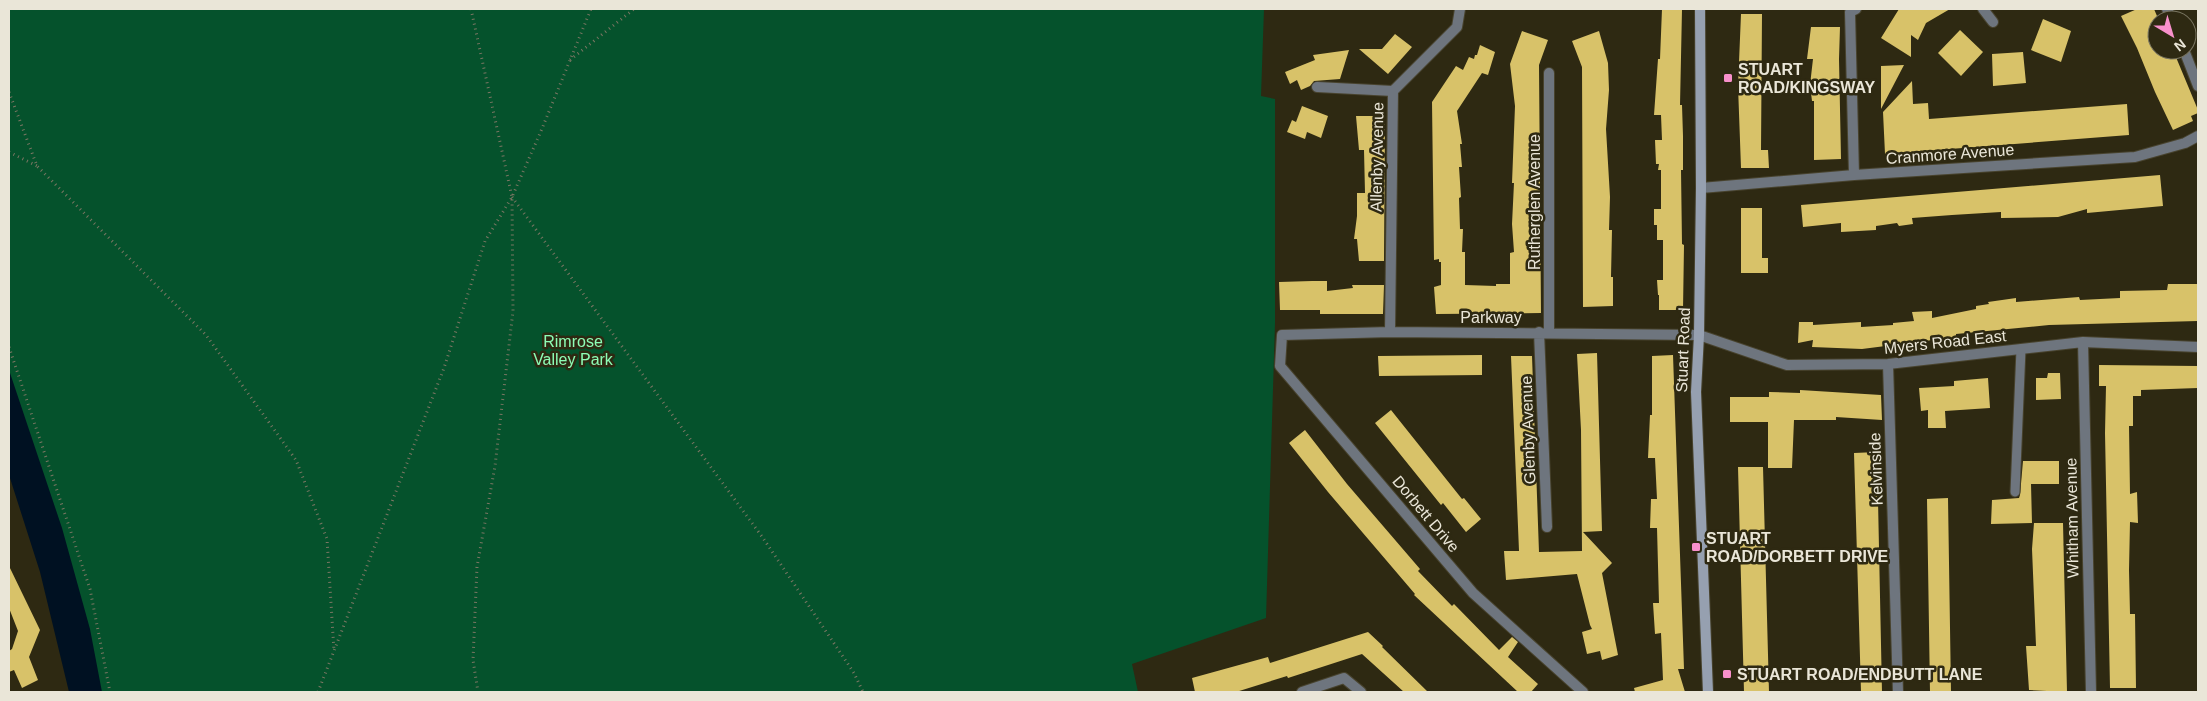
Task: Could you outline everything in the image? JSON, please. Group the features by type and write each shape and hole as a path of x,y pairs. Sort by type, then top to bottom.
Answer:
{"street":[{"name":"Allenby Avenue","path":"1390,332 1393,91 1457,27 1460,9"},
{"name":"Stuart Road","path":"1700,9 1701,188 1699,335 1696,392 1708,692"},
{"path":"1854,175 1850,12 1856,9"},
{"path":"1984,9 1993,22"},
{"path":"2188,60 2198,86"},
{"name":"Rutherglen Avenue","path":"1544,332 1549,73"},
{"path":"1317,87 1393,91"},
{"name":"Cranmore Avenue","path":"1701,188 1854,175 2135,156 2186,143 2198,136"},
{"name":"Parkway","path":"1282,335 1390,332 1544,332 1699,335"},
{"name":"Glenby Avenue","path":"1544,332 1546,527"},
{"name":"Dorbett Drive","path":"1282,335 1280,366 1473,593 1583,692"},
{"name":"Myers Road East","path":"1699,335 1787,365 1888,364 2082,342 2198,347"},
{"name":"Whitham Avenue","path":"2082,342 2091,692"},
{"name":"Kelvinside","path":"1888,364 1898,692"},
{"path":"1302,692 1344,678 1361,692"}],"lane":[{"path":"2015,492 2021,349"}],"path":[{"path":"471,9 512,197 513,311 495,466 477,567 473,660 478,692"},
{"path":"318,692 444,368 486,241 512,197 591,9"},
{"path":"569,60 634,9"},
{"path":"9,92 37,166"},
{"path":"9,152 37,166 206,335 296,460 327,539 334,652"},
{"path":"512,197 763,538 854,672 864,692"},
{"path":"9,347 90,589 110,692"}],"green space":[{"name":"Rimrose Valley Park","path":"9,9 1264,9 1261,96 1275,99 1275,323 1266,618 1132,664 1138,692 84,692 9,420"}],"water":[{"path":"9,370 62,528 90,629 102,692 69,692 40,572 9,475"}],"building":[{"path":"1662,9 1682,9 1680,105 1682,105 1683,136 1683,170 1681,170 1682,244 1684,245 1683,310 1659,310 1657,280 1663,280 1663,240 1657,240 1657,225 1654,225 1654,209 1661,209 1661,170 1658,170 1659,164 1656,164 1655,140 1662,140 1661,115 1654,115 1658,59 1660,59"},
{"path":"1899,9 1950,9 1926,23 1918,40 1911,35 1911,57 1881,38"},
{"path":"2137,9 2154,9 2147,10 2147,60 2177,60 2198,110 2198,113 2191,116 2193,121 2173,130 2121,16"},
{"path":"1741,14 1762,14 1761,150 1768,150 1769,168 1741,168 1738,86"},
{"path":"2043,19 2071,31 2061,62 2031,50"},
{"path":"1811,27 1840,27 1841,159 1814,160 1814,101 1812,101 1810,85 1813,59 1807,59"},
{"path":"1960,30 1983,52 1961,76 1938,53"},
{"path":"1522,31 1548,40 1539,65 1541,313 1436,314 1434,287 1441,285 1441,262 1439,262 1439,259 1434,260 1432,102 1456,66 1463,70 1469,57 1474,59 1475,55 1477,55 1480,45 1495,52 1488,75 1482,73 1457,111 1462,144 1460,144 1462,167 1459,167 1461,197 1459,198 1460,229 1463,229 1462,252 1465,252 1465,285 1496,286 1496,284 1510,284 1510,253 1514,252 1512,224 1514,183 1512,183 1515,106 1510,64"},
{"path":"1599,31 1608,63 1609,90 1606,129 1610,197 1609,230 1612,230 1611,277 1613,277 1613,306 1583,307 1582,67 1572,41"},
{"path":"1395,34 1412,47 1388,74 1359,49 1382,49"},
{"path":"1349,50 1340,79 1314,81 1310,86 1301,90 1297,80 1290,84 1285,72 1315,60 1313,55"},
{"path":"2023,52 2026,83 1993,86 1992,54"},
{"path":"1904,65 1881,109 1881,66"},
{"path":"1912,81 1913,104 1928,103 1929,119 2127,104 2129,135 1885,154 1883,112"},
{"path":"1302,106 1328,116 1321,138 1307,132 1305,139 1287,132 1292,120 1296,122"},
{"path":"1356,116 1385,116 1384,261 1359,261 1357,239 1354,239 1357,193 1365,193 1364,150 1359,150"},
{"path":"2160,175 2163,206 2087,213 2087,209 2058,217 2001,218 2001,212 1912,218 1913,224 1899,226 1897,223 1876,226 1876,230 1841,232 1841,223 1803,227 1801,205"},
{"path":"1741,208 1762,208 1762,258 1768,258 1768,273 1741,273"},
{"path":"1327,281 1327,291 1353,288 1352,285 1384,285 1383,314 1320,314 1320,310 1280,310 1279,282"},
{"path":"2168,284 2198,284 2198,321 2049,325 1956,334 1956,337 1862,349 1812,347 1813,340 1798,343 1799,322 1813,322 1813,325 1861,322 1861,327 1893,325 1893,323 1914,321 1912,312 1932,311 1932,318 1976,309 1976,306 1989,304 1988,302 2016,298 2016,302 2079,297 2080,300 2120,298 2120,291 2167,290"},
{"path":"1597,353 1602,531 1583,532 1612,563 1602,573 1618,655 1602,660 1600,651 1587,654 1582,632 1592,629 1577,574 1506,580 1504,551 1519,551 1511,356 1532,356 1539,552 1582,551 1581,430 1577,354"},
{"path":"1482,355 1482,375 1379,376 1378,356"},
{"path":"1673,355 1684,669 1678,669 1685,692 1635,692 1634,688 1663,680 1661,633 1655,634 1653,603 1659,603 1657,528 1650,528 1651,499 1657,499 1655,458 1648,458 1650,415 1652,415 1652,356"},
{"path":"2099,365 2198,366 2198,388 2141,390 2141,396 2133,396 2133,426 2129,426 2130,494 2137,492 2138,523 2130,522 2129,570 2130,614 2135,614 2136,688 2110,688 2105,433 2106,386 2099,386"},
{"path":"2048,373 2060,373 2061,399 2036,400 2036,378 2047,378"},
{"path":"1988,378 1990,408 1945,411 1946,428 1928,428 1928,410 1921,411 1919,388 1954,386 1954,381"},
{"path":"1800,390 1881,395 1882,420 1836,417 1836,420 1794,420 1792,468 1768,468 1768,422 1730,422 1730,397 1769,397 1769,392 1800,393"},
{"path":"1391,410 1462,499 1464,498 1481,519 1466,532 1443,503 1441,505 1375,423"},
{"path":"1305,430 1347,484 1420,569 1418,571 1452,606 1454,604 1499,650 1512,637 1518,642 1508,657 1538,684 1531,692 1518,692 1414,595 1289,443"},
{"path":"1877,452 1882,692 1861,692 1854,453"},
{"path":"2023,461 2059,461 2059,484 2031,484 2032,523 1991,524 1992,500 2019,498"},
{"path":"1738,467 1763,467 1769,692 1744,692"},
{"path":"1948,498 1951,692 1930,692 1927,499"},
{"path":"2034,523 2063,523 2067,692 2029,690 2026,646 2036,646 2032,549"},
{"path":"9,566 40,630 29,657 38,680 22,688 14,670 9,672 9,651 12,649 18,631 9,608"},
{"path":"1368,632 1428,692 1404,692 1362,654 1288,678 1287,676 1236,692 1195,692 1192,678 1268,657 1270,663"}],"place":[{"name":"STUART ROAD/KINGSWAY","path":"1728,78"},
{"name":"STUART ROAD/DORBETT DRIVE","path":"1696,547"},
{"name":"STUART ROAD/ENDBUTT LANE","path":"1727,674"}]}
